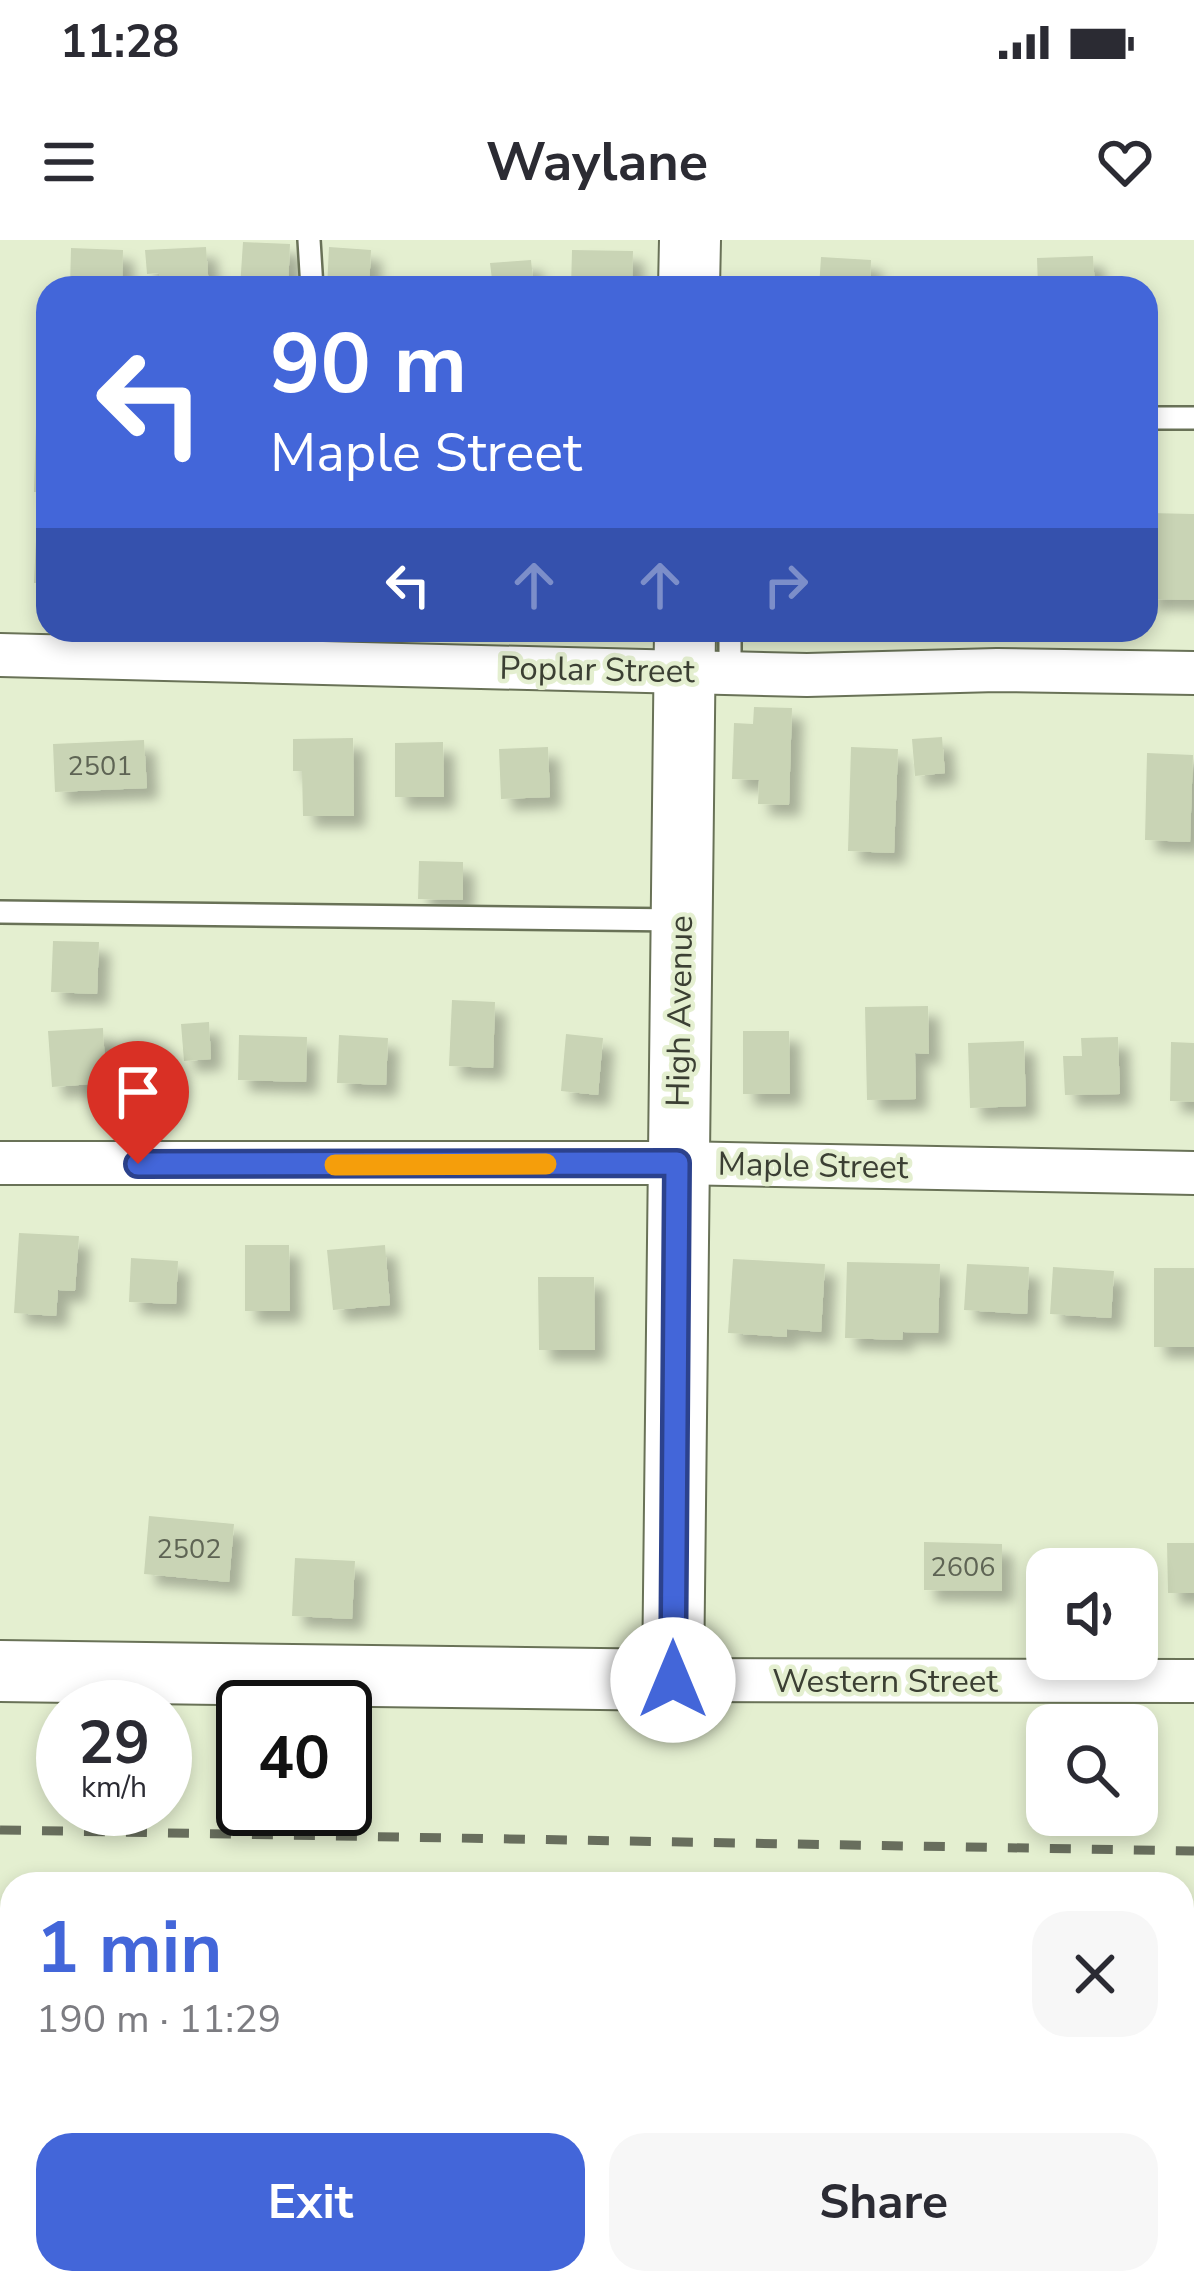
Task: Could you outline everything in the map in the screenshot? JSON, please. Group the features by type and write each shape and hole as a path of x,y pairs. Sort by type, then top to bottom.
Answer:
{"street":[{"path":"689,276 690,240"},
{"name":"Poplar Street","path":"0,655 217,664 700,658 1194,673"},
{"name":"High Avenue","path":"673,1680 681,920 700,658"},
{"name":"Maple Street","path":"0,1163 677,1163 1194,1173"},
{"name":"Western Street","path":"0,1671 1194,1681"}],"lane":[{"path":"309,240 311,276"},
{"path":"1158,418 1194,418"},
{"path":"0,911 681,920"}],"building":[{"path":"243,242 290,244 289,276 241,276"},
{"path":"206,247 208,276 147,274 145,250"},
{"path":"329,247 371,250 370,276 328,276"},
{"path":"71,248 123,250 122,276 70,276"},
{"path":"572,250 633,251 632,276 571,276"},
{"path":"1093,256 1094,276 1038,276 1037,258"},
{"path":"821,257 871,260 870,276 820,276"},
{"path":"531,260 533,276 492,276 490,263"},
{"path":"1158,513 1194,514 1194,600 1158,599"},
{"path":"754,707 792,708 789,805 758,804 759,780 732,779 734,723 753,724"},
{"path":"942,737 945,773 915,776 912,739"},
{"path":"353,738 354,816 303,816 302,771 293,771 293,739"},
{"path":"144,740 147,788 55,792 53,744"},
{"path":"443,742 444,797 395,797 395,743"},
{"path":"548,747 550,797 501,799 499,749"},
{"path":"851,747 898,749 894,853 848,851"},
{"path":"1147,753 1193,755 1190,842 1145,840"},
{"path":"419,861 463,862 463,900 418,899"},
{"path":"53,941 99,942 97,994 51,992"},
{"path":"452,1000 495,1002 493,1068 449,1066"},
{"path":"928,1006 929,1054 915,1053 916,1099 867,1100 865,1007"},
{"path":"209,1022 211,1059 184,1061 181,1024"},
{"path":"103,1028 106,1083 52,1087 48,1031"},
{"path":"743,1031 789,1031 790,1094 743,1094"},
{"path":"566,1034 603,1038 598,1095 561,1091"},
{"path":"239,1035 307,1037 306,1082 238,1080"},
{"path":"339,1035 388,1038 386,1085 337,1083"},
{"path":"1118,1037 1120,1094 1065,1095 1063,1056 1082,1056 1081,1038"},
{"path":"1024,1041 1026,1106 970,1108 968,1043"},
{"path":"1171,1042 1194,1043 1194,1102 1170,1101"},
{"path":"19,1233 79,1236 75,1291 58,1290 56,1316 14,1313"},
{"path":"245,1245 289,1245 290,1311 245,1311"},
{"path":"385,1245 390,1305 333,1310 327,1250"},
{"path":"131,1258 178,1261 176,1304 129,1302"},
{"path":"733,1259 825,1264 821,1332 787,1329 787,1337 728,1333"},
{"path":"847,1262 940,1264 938,1333 903,1332 902,1340 845,1338"},
{"path":"967,1264 1029,1267 1027,1314 964,1310"},
{"path":"1053,1267 1114,1271 1111,1318 1050,1314"},
{"path":"1154,1268 1194,1268 1194,1347 1154,1347"},
{"path":"538,1277 594,1277 595,1350 539,1350"},
{"path":"149,1516 234,1524 229,1582 144,1574"},
{"path":"924,1542 1002,1544 1002,1591 924,1590"},
{"path":"1167,1543 1194,1543 1194,1593 1168,1593"},
{"path":"295,1558 355,1561 352,1619 292,1616"}],"railway":[{"path":"0,1830 1194,1851"}],"slow traffic":[{"path":"335,1165 546,1164"}],"route":[{"path":"138,1164 677,1163 673,1680"}]}
